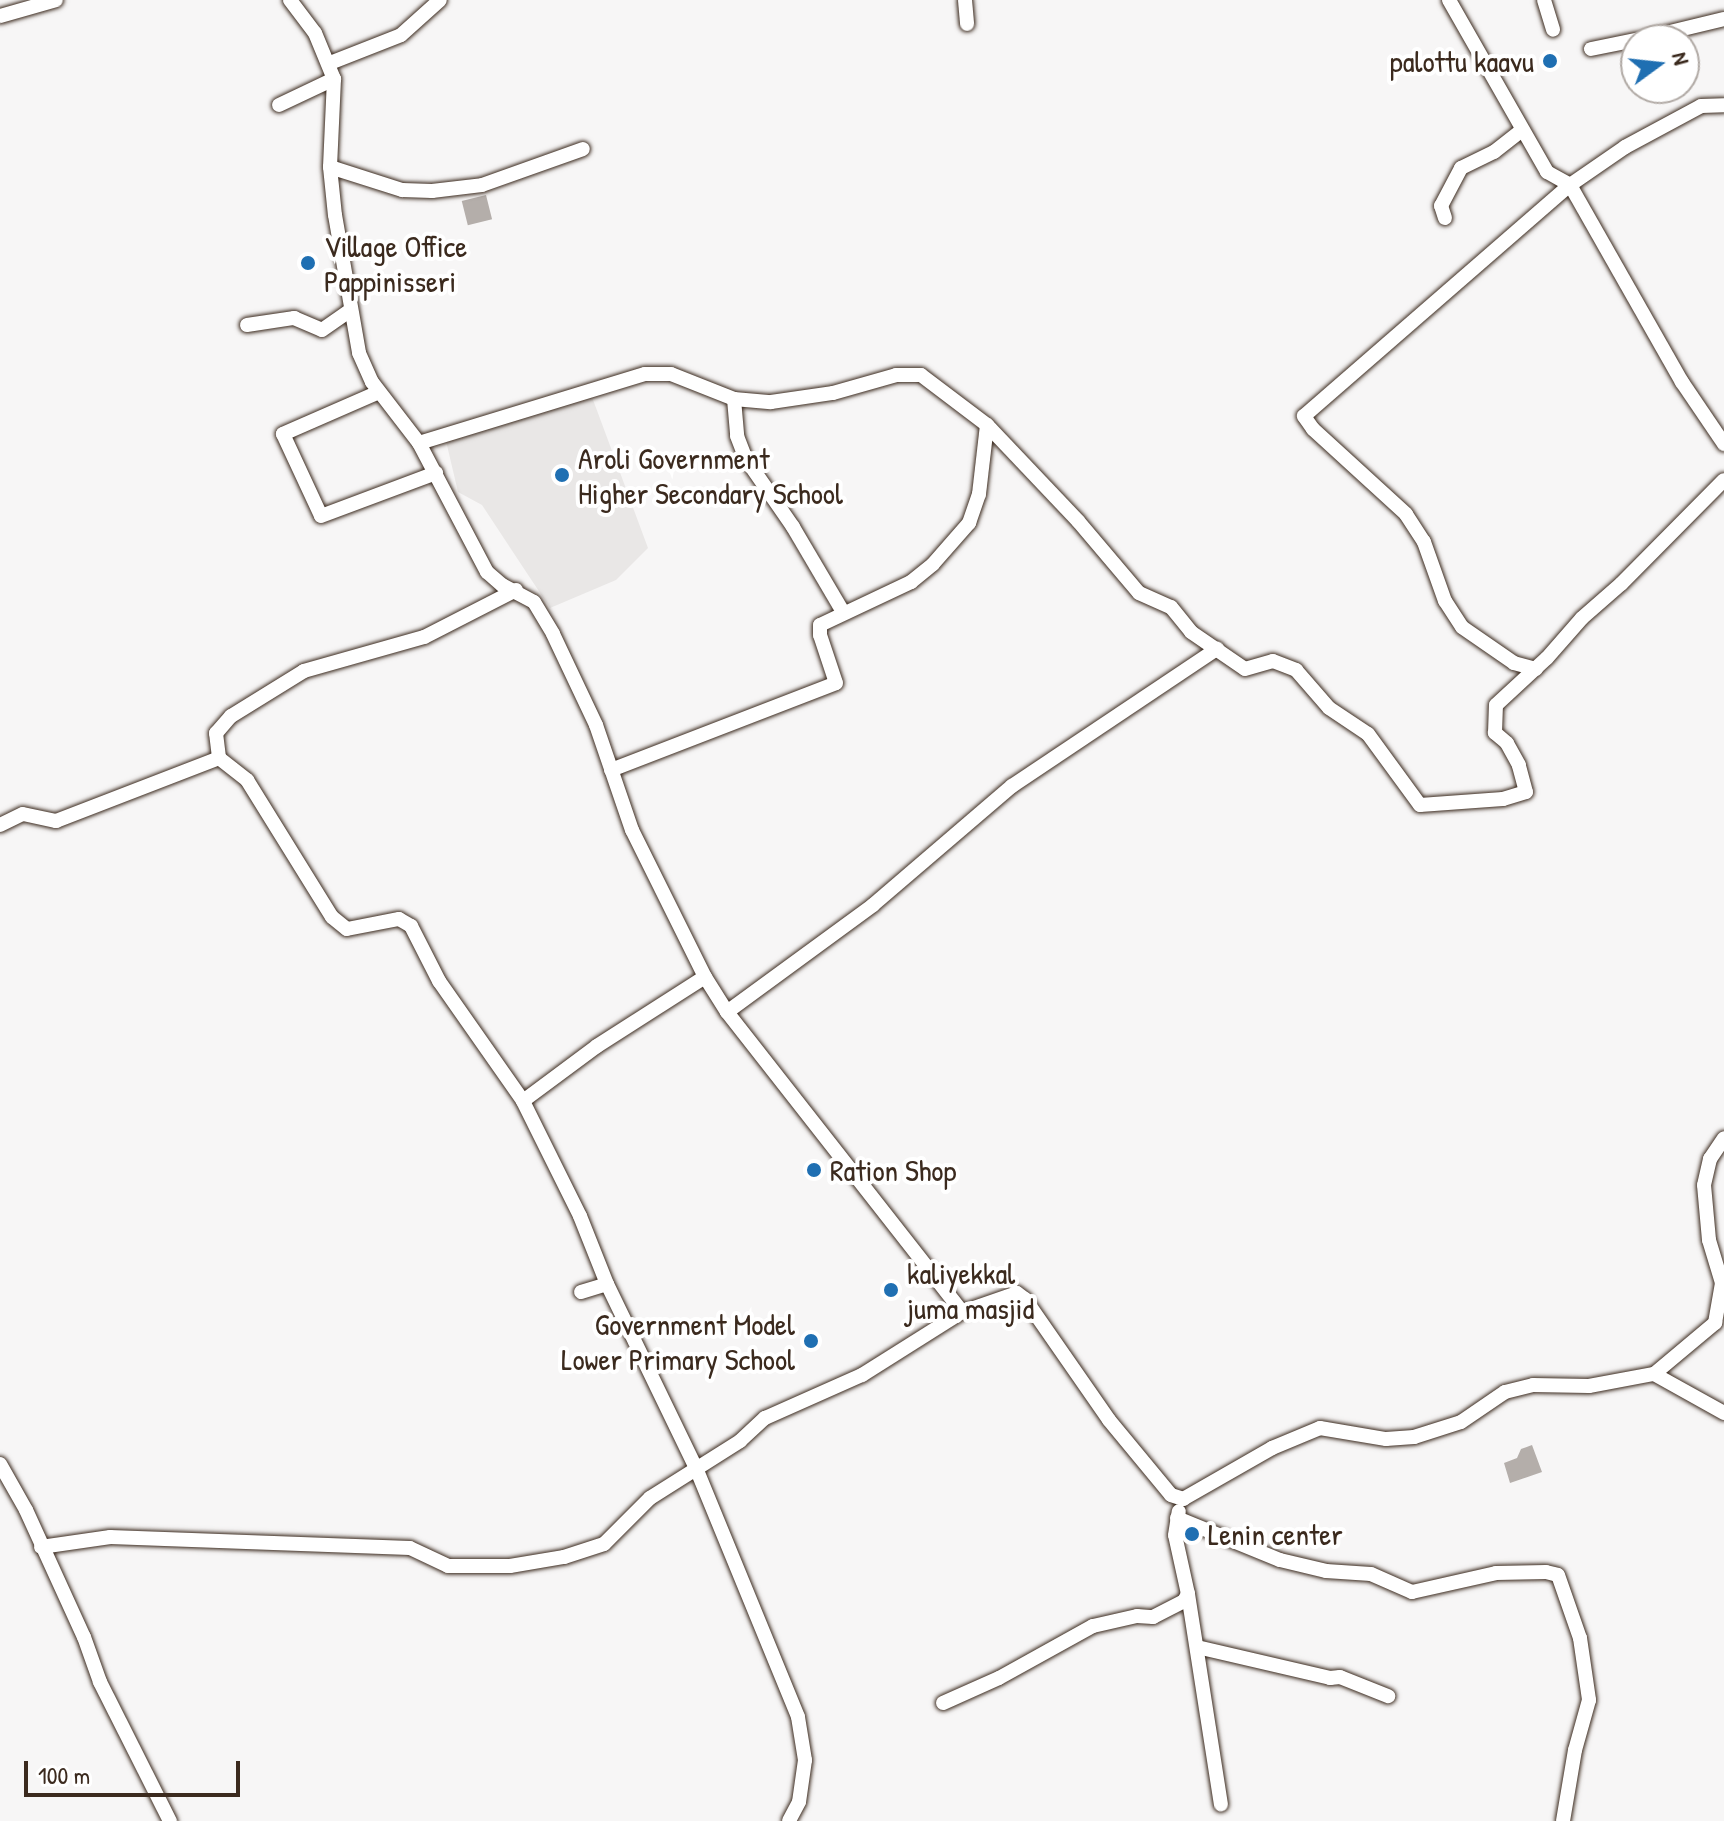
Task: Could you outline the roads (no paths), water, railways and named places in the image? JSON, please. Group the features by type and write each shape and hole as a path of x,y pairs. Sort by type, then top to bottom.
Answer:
{"street":[{"path":"0,16 56,0"},
{"path":"290,0 315,33 330,63 334,79 330,167 359,353 379,392 419,443 487,572 502,585 534,602 553,634 596,725 632,830 705,977 727,1012 962,1312"},
{"path":"965,0 967,24"},
{"path":"1544,0 1553,30"},
{"path":"330,63 401,35 438,1"},
{"path":"1454,2 1547,172 1570,185 1682,382 1724,444"},
{"path":"1700,25 1724,19"},
{"path":"1591,49 1620,43"},
{"path":"279,105 334,79"},
{"path":"1536,669 1514,663 1462,627 1445,601 1424,542 1406,514 1313,429 1304,416 1570,185 1625,147 1701,106 1724,105"},
{"path":"1445,218 1441,206 1461,168 1494,152 1522,130"},
{"path":"330,167 402,190 432,191 482,185 583,149"},
{"path":"247,325 294,318 322,330 351,310"},
{"path":"419,443 645,374 671,374 734,399 771,402 833,393 911,372 921,375 987,425 1078,521 1139,593 1171,607 1191,632 1245,669 1273,661 1296,670 1329,708 1368,734 1420,805 1503,799 1526,792 1519,765 1507,743 1495,733 1493,721 1496,705 1536,669 1582,618 1621,584 1724,480"},
{"path":"379,392 283,434 321,516 436,473"},
{"path":"734,399 737,436 746,459 793,527 843,612"},
{"path":"611,770 836,683 820,635 820,625 911,582 933,564 969,523 979,494 987,425"},
{"path":"516,590 424,637 304,671 283,681 231,716 216,733 219,758 247,780 332,917 347,929 399,919 411,926 439,981 523,1101 580,1216 607,1284 696,1468 798,1717 805,1760 799,1802 789,1821"},
{"path":"727,1012 873,905 1012,786 1217,649"},
{"path":"0,825 23,814 56,821 219,758"},
{"path":"523,1101 597,1046 705,977"},
{"path":"1221,1804 1188,1594 1175,1535 1183,1499 1272,1448 1320,1428 1386,1439 1414,1437 1461,1422 1505,1392 1533,1385 1589,1386 1654,1374 1715,1323 1722,1283 1709,1240 1704,1185 1710,1159 1724,1138"},
{"path":"581,1292 607,1284"},
{"path":"41,1547 110,1537 410,1548 448,1566 520,1565 604,1544 650,1498 740,1441 765,1418 862,1375 962,1312 1017,1293 1025,1299 1109,1420 1171,1495 1183,1499"},
{"path":"1654,1374 1724,1413"},
{"path":"0,1464 26,1510 84,1637 100,1682 170,1821"},
{"path":"1177,1518 1280,1560 1326,1571 1371,1574 1412,1592 1496,1573 1546,1572 1558,1575 1580,1638 1589,1700 1575,1750 1563,1821"},
{"path":"943,1703 999,1678 1093,1626 1137,1616 1153,1617 1184,1601 1188,1594"},
{"path":"1197,1647 1330,1678 1340,1677 1388,1696"}],"place":[{"name":"palottu kaavu","path":"1550,61"},
{"name":"Village Office Pappinisseri","path":"308,263"},
{"name":"Aroli Government Higher Secondary School","path":"562,475"},
{"name":"Ration Shop","path":"814,1170"},
{"name":"kaliyekkal juma masjid","path":"891,1290"},
{"name":"Government Model Lower Primary School","path":"811,1341"},
{"name":"Lenin center","path":"1192,1534"}]}
